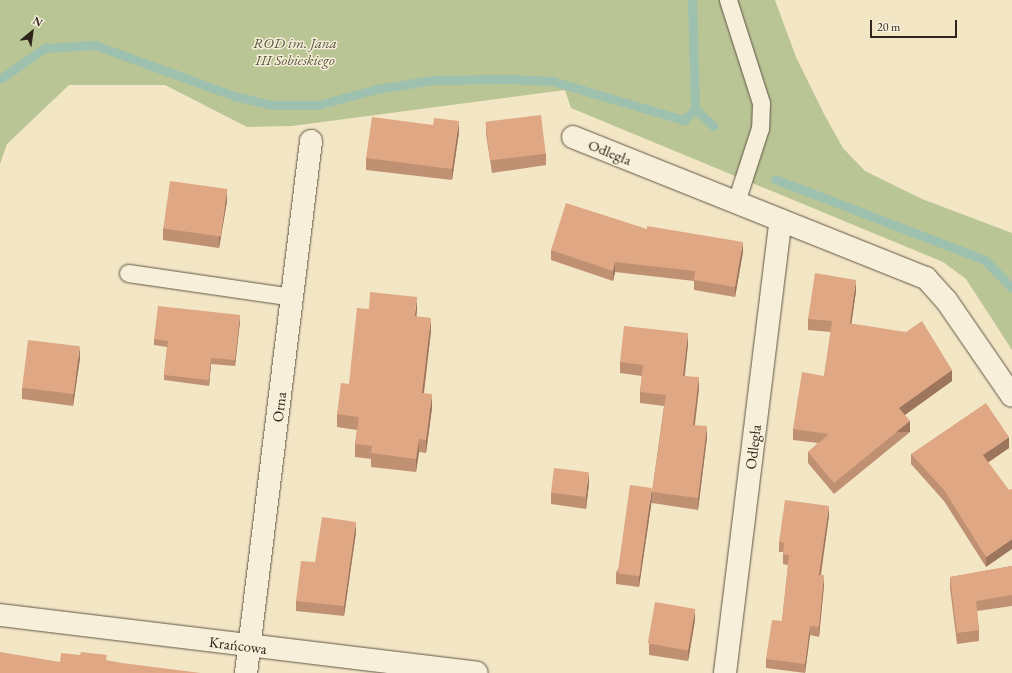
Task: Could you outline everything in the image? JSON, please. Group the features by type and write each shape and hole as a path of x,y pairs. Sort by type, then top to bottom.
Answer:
{"street":[{"name":"Odległa","path":"574,137 908,269 936,285 1012,396"},
{"name":"Orna","path":"246,673 311,141"},
{"name":"Odległa","path":"724,673 781,220"},
{"name":"Krańcowa","path":"0,615 249,647 476,673"}],"lane":[{"path":"728,0 761,103 760,128 736,202"},
{"path":"128,273 292,297"}],"green space":[{"name":"ROD im. Jana III Sobieskiego","path":"0,0 775,0 796,57 824,114 843,148 865,171 922,199 1012,233 1012,350 966,279 943,262 571,108 565,90 292,126 247,127 165,85 69,85 7,144 0,164"}],"building":[{"path":"541,115 546,154 490,161 485,122"},
{"path":"372,117 433,125 434,118 459,121 452,169 366,158"},
{"path":"170,181 227,189 221,237 163,229"},
{"path":"566,203 647,229 647,226 743,242 735,287 694,280 695,271 615,262 613,271 551,250"},
{"path":"815,273 856,280 850,323 841,322 906,332 922,321 952,370 899,408 910,421 834,483 808,452 829,434 793,429 802,372 824,376 832,321 808,319"},
{"path":"370,292 417,297 415,316 431,318 422,393 432,394 426,440 419,439 416,459 371,453 372,446 355,444 359,417 337,414 341,383 349,384 357,308 369,309"},
{"path":"158,306 240,315 235,360 211,358 209,380 164,375 168,341 154,339"},
{"path":"624,326 688,333 683,376 699,377 693,425 707,426 698,498 652,492 666,395 640,392 643,365 620,362"},
{"path":"28,340 80,346 74,394 22,388"},
{"path":"986,403 1009,437 983,455 1009,490 1012,489 1012,539 986,557 944,490 911,454"},
{"path":"554,468 589,472 586,497 551,493"},
{"path":"630,485 652,488 639,576 618,573"},
{"path":"785,500 829,506 819,575 824,575 819,627 810,626 805,664 766,659 772,620 782,621 789,555 783,554 784,543 779,542"},
{"path":"322,517 356,522 344,606 296,601 301,561 315,562"},
{"path":"1012,566 1012,595 976,601 979,630 957,633 950,577"},
{"path":"655,602 695,609 688,650 648,643"},
{"path":"0,652 60,662 61,653 80,655 81,652 107,655 106,660 122,663 201,673 0,673"}],"waterway":[{"path":"692,0 695,109 713,126"},
{"path":"0,79 45,48 95,45 234,96 272,105 318,105 377,89 433,80 507,79 552,81 684,120 695,109"},
{"path":"775,179 985,260 1012,288"}]}
